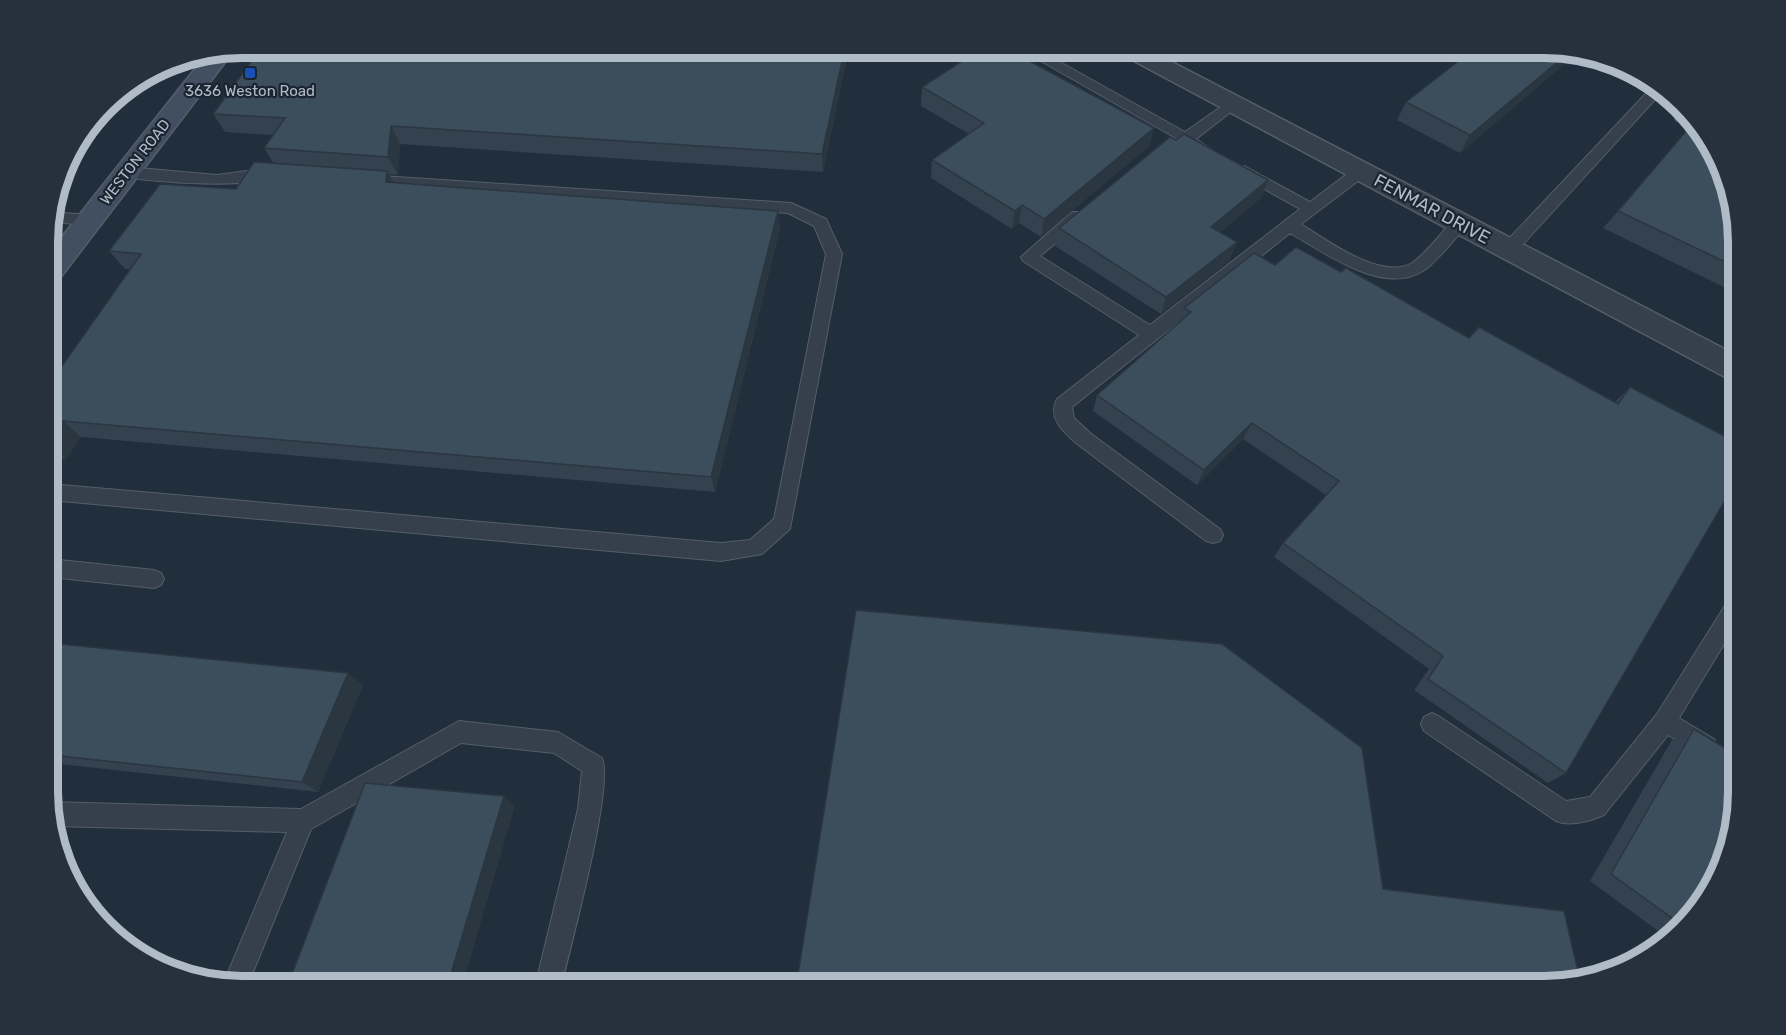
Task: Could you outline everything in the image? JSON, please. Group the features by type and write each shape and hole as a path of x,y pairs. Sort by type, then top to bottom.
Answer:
{"main road":[{"name":"WESTON ROAD","path":"58,255 90,220 214,61"}],"street":[{"name":"FENMAR DRIVE","path":"1147,58 1727,364"}],"lane":[{"path":"1041,58 1177,139 1223,160 1311,209"},
{"path":"1509,249 1653,94"},
{"path":"1177,139 1233,104"},
{"path":"1213,535 1083,438 1065,421 1063,404 1361,171"},
{"path":"127,172 217,180 264,173 288,174"},
{"path":"58,493 721,552 755,548 783,523 834,254 820,223 791,208 348,178"},
{"path":"1094,203 1029,256 1151,334"},
{"path":"60,218 90,220"},
{"path":"1290,225 1364,267 1396,273 1416,268 1460,223"},
{"path":"58,569 154,579"},
{"path":"1432,724 1564,813 1596,807 1665,721 1727,620"},
{"path":"1665,721 1720,756"},
{"path":"60,814 303,821 459,732 558,743 594,766 590,809 551,976"},
{"path":"239,976 303,821"}],"building":[{"path":"966,58 1024,58 1154,128 1044,219 1022,205 1015,211 932,160 984,123 922,87"},
{"path":"1462,58 1561,59 1470,135 1406,102"},
{"path":"253,59 843,59 822,154 391,126 388,157 264,148 285,118 213,114"},
{"path":"1688,128 1703,150 1718,183 1727,230 1727,263 1618,211"},
{"path":"1184,134 1268,180 1211,227 1237,242 1166,297 1059,228 1170,137 1176,140"},
{"path":"254,162 387,171 386,182 778,211 711,477 63,421 58,428 58,372 141,254 109,251 160,184 236,189"},
{"path":"1296,247 1341,272 1346,268 1469,338 1479,327 1618,404 1630,387 1727,437 1727,497 1566,773 1428,679 1443,656 1283,543 1339,481 1252,423 1204,470 1097,395 1191,312 1184,308 1254,253 1275,265"},
{"path":"856,610 1222,644 1362,748 1383,889 1564,911 1578,973 1556,976 798,976"},
{"path":"58,644 348,673 302,782 58,756"},
{"path":"1694,729 1727,749 1727,805 1718,852 1703,885 1676,921 1611,874"},
{"path":"365,783 504,796 450,976 291,976"}],"railway":[{"path":"1676,121 1679,117"}],"place":[{"name":"3636 Weston Road","path":"250,73"}]}
